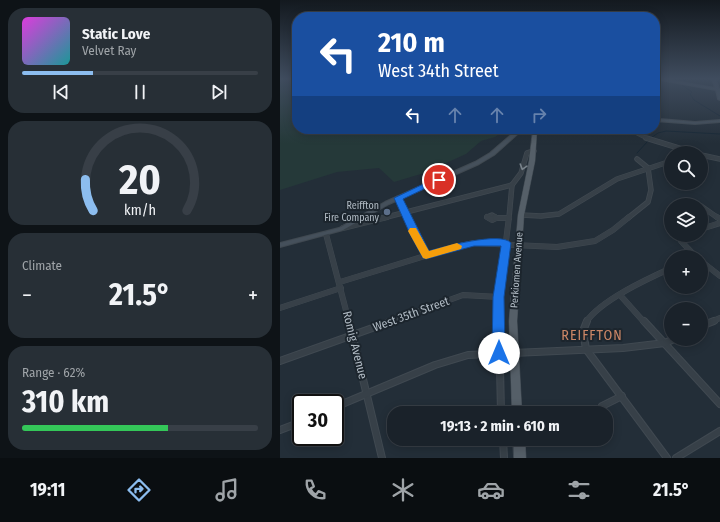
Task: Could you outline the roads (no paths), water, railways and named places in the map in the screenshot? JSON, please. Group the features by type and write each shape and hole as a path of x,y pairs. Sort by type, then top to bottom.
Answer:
{"main road":[{"name":"Perkiomen Avenue","path":"516,406 513,321 518,244 521,216 534,152 535,134"},
{"path":"519,446 520,458"}],"street":[{"path":"660,120 695,123 720,121"},
{"path":"341,229 374,209 477,163 492,154 515,134"},
{"path":"638,134 649,140 670,146"},
{"path":"501,406 499,297 512,185 521,173 527,153 534,152"},
{"path":"708,156 720,159"},
{"path":"280,308 426,255 474,243 565,246 585,244 602,237 648,202 651,196 648,168 637,160"},
{"path":"521,216 545,216 559,214 617,179 664,163"},
{"path":"280,245 512,185"},
{"path":"398,198 426,255"},
{"path":"708,211 720,219"},
{"path":"496,218 509,218"},
{"path":"708,227 720,223"},
{"name":"Romig Avenue","path":"326,234 341,285 382,458"},
{"path":"682,242 689,250"},
{"path":"708,267 720,276"},
{"path":"664,271 645,280 592,314 586,321 583,331 586,349 667,458"},
{"name":"West 35th Street","path":"280,361 463,295 499,297"},
{"path":"620,295 664,342"},
{"path":"708,323 720,318"},
{"path":"344,403 435,365 457,358 499,353 622,348 664,343"},
{"path":"668,346 720,404"},
{"path":"602,406 622,396"},
{"path":"280,430 292,425"},
{"path":"676,458 720,431"},
{"path":"503,446 504,458"}],"waterway":[{"path":"695,100 720,116"},
{"path":"660,132 666,131 720,134"},
{"path":"651,138 657,134"},
{"path":"637,153 648,141"}],"place":[{"name":"Reiffton Fire Company","path":"387,212"}],"district":[{"name":"REIFFTON","path":"592,335"}]}
